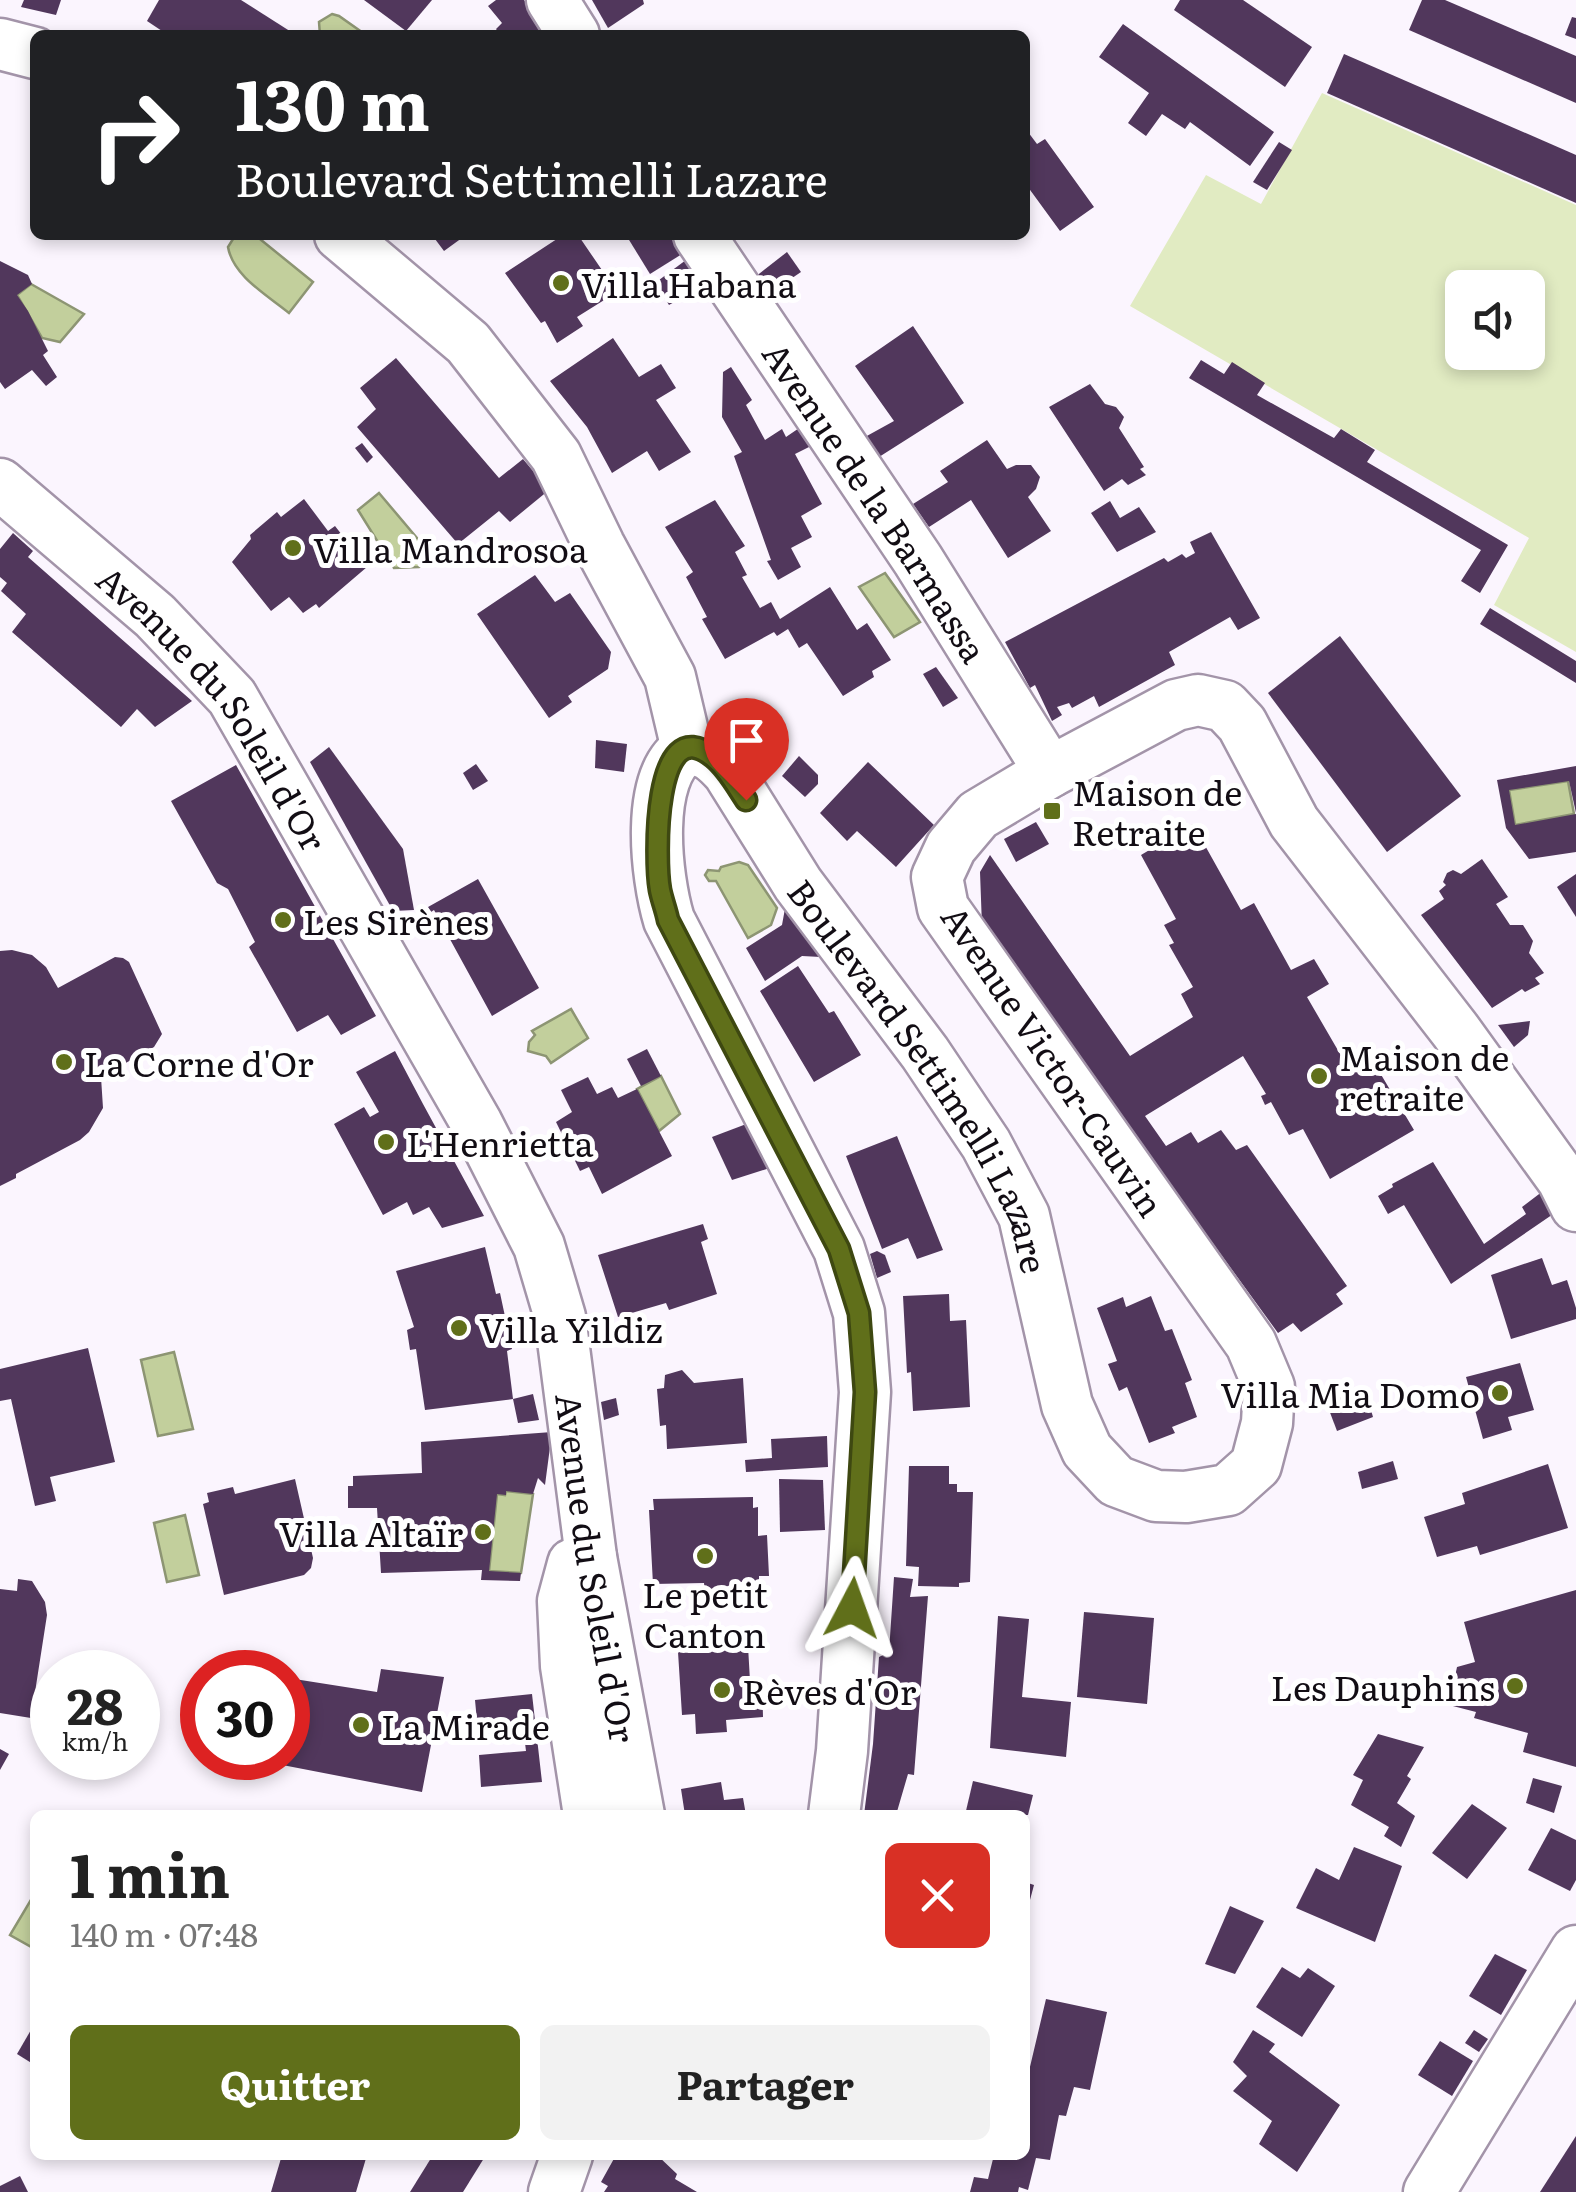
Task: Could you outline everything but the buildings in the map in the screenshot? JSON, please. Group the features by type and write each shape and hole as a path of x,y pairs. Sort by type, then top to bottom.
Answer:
{"street":[{"path":"552,0 571,30"},
{"path":"0,44 30,52"},
{"path":"346,240 468,343 556,456 670,677 687,749 666,768 660,806 657,849 660,890 668,920 839,1249 859,1313 865,1392 842,1751 835,1810"},
{"name":"Avenue de la Barmassa","path":"702,240 918,560 1050,772"},
{"name":"Avenue du Soleil d'Or","path":"0,484 155,616 232,697 476,1124 540,1246 560,1317 592,1557 638,1810"},
{"name":"Avenue Victor-Cauvin","path":"1156,1496 1228,1490 1256,1465 1267,1424 1269,1387 1250,1344 943,908 937,876 951,847 978,815 1176,706 1198,700 1225,706 1242,724 1294,822 1456,1030 1562,1180 1576,1206"},
{"name":"Boulevard Settimelli Lazare","path":"687,749 702,750 728,772 798,884 925,1053 986,1144 1024,1216 1067,1405 1087,1450 1116,1480 1156,1496"},
{"path":"588,1810 566,1666 563,1601 573,1564 592,1557"},
{"path":"1430,2192 1576,1951"},
{"path":"554,2192 565,2160"}],"shaded area":[{"path":"332,14 359,30 320,30 319,22"},
{"path":"1322,93 1576,205 1576,652 1494,605 1529,538 1130,306 1206,175 1261,204"},
{"path":"232,240 261,240 313,282 289,313 252,284 237,267 228,247"},
{"path":"31,284 84,314 60,342 42,338 17,295"},
{"path":"379,493 433,557 419,567 394,568 358,510"},
{"path":"885,573 920,622 894,637 859,587"},
{"path":"1568,781 1574,814 1515,825 1509,790"},
{"path":"739,862 748,865 777,908 771,925 748,938 716,881 709,881 705,875 708,870 719,871"},
{"path":"571,1009 588,1038 551,1063 546,1056 528,1051 535,1035 532,1031"},
{"path":"661,1076 680,1114 659,1131 637,1089"},
{"path":"174,1352 193,1429 158,1436 141,1360"},
{"path":"506,1491 533,1494 521,1573 489,1571 497,1494 505,1495"},
{"path":"185,1515 199,1575 167,1582 154,1523"},
{"path":"30,1901 30,1946 10,1935"}],"place":[{"name":"Villa Habana","path":"561,283"},
{"name":"Villa Mandrosoa","path":"293,548"},
{"name":"Maison de Retraite","path":"1052,811"},
{"name":"Les Sirènes","path":"283,920"},
{"name":"La Corne d'Or","path":"64,1062"},
{"name":"Maison de retraite","path":"1319,1076"},
{"name":"L'Henrietta","path":"386,1142"},
{"name":"Villa Yildiz","path":"459,1328"},
{"name":"Villa Mia Domo","path":"1500,1393"},
{"name":"Villa Altaïr","path":"483,1532"},
{"name":"Le petit Canton","path":"705,1556"},
{"name":"Les Dauphins","path":"1515,1686"},
{"name":"Rèves d'Or","path":"722,1690"},
{"name":"La Mirade","path":"361,1725"}],"route":[{"path":"746,800 714,757 702,750 687,749 676,756 666,768 660,806 660,890 668,920 839,1249 859,1313 865,1392 852,1608"}]}
